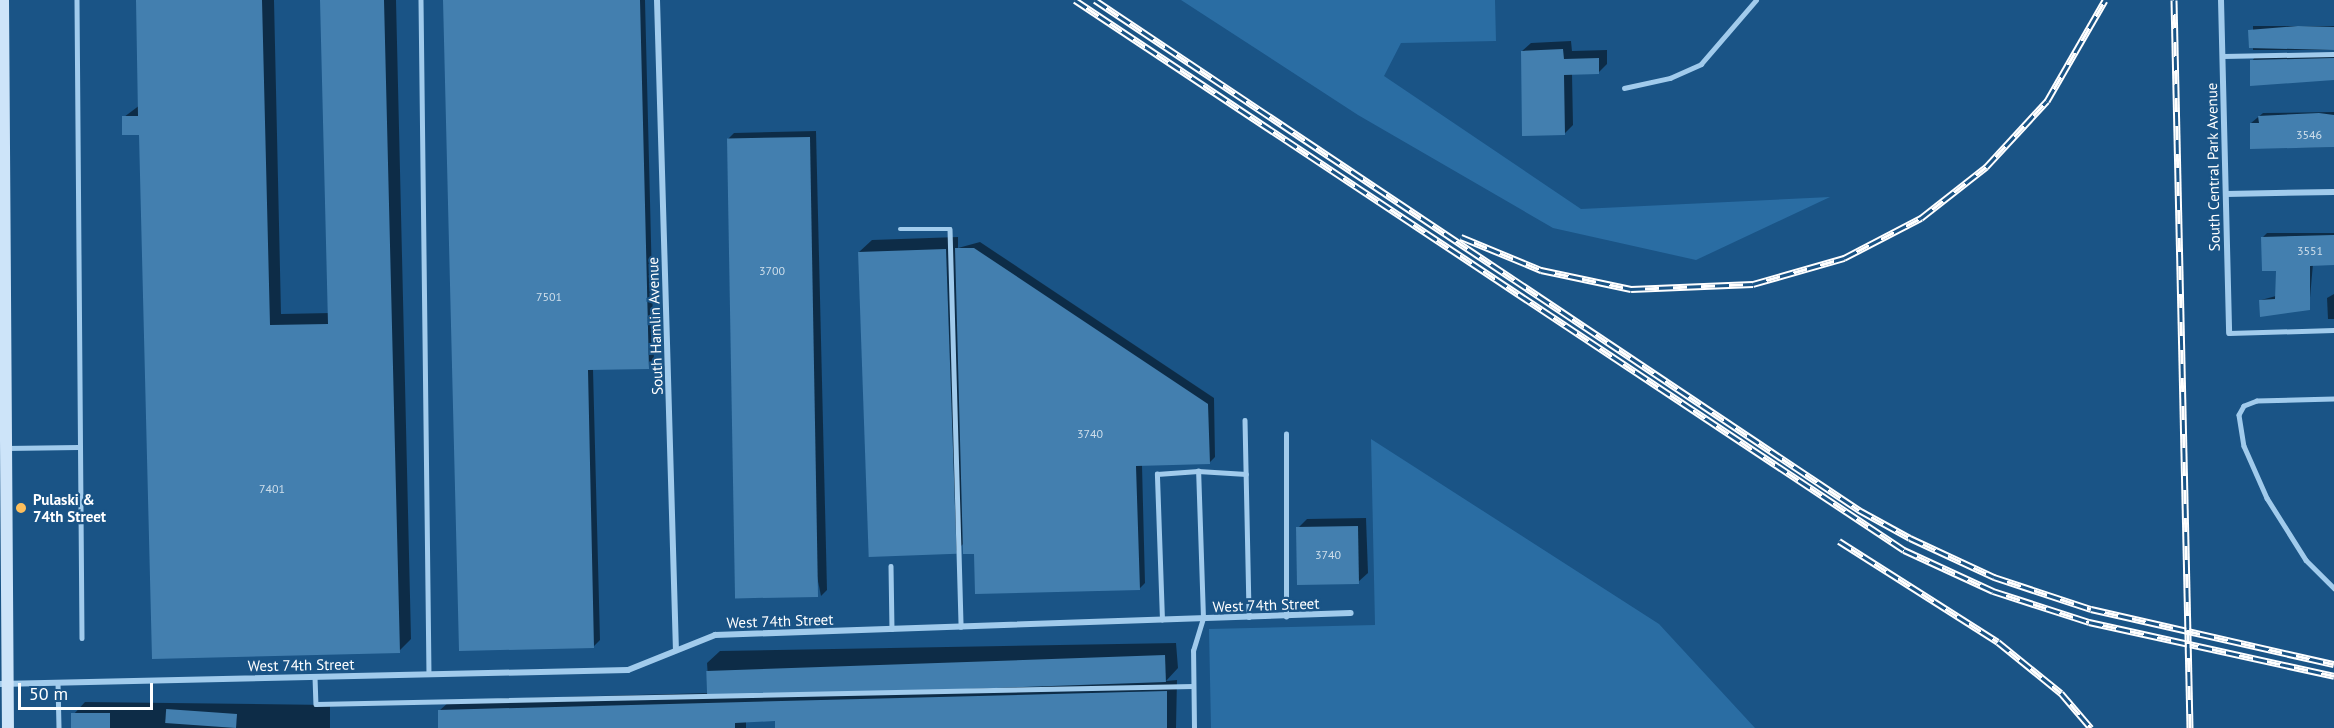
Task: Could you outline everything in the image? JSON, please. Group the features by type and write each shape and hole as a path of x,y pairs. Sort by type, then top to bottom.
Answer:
{"main road":[{"path":"3,0 4,684 8,728"}],"street":[{"name":"South Hamlin Avenue","path":"657,0 676,651"},
{"name":"South Central Park Avenue","path":"2222,0 2229,333"},
{"path":"2226,194 2334,192"},
{"name":"West 74th Street","path":"4,684 628,670 715,635 1351,613"}],"lane":[{"path":"77,0 78,447 82,638"},
{"path":"421,0 429,674"},
{"path":"1624,88 1670,78 1701,64 1756,0"},
{"path":"2223,56 2334,54"},
{"path":"900,229 950,229 961,627"},
{"path":"2229,333 2334,330"},
{"path":"2334,399 2257,401 2244,406 2239,415 2246,454 2267,498 2307,560 2334,588"},
{"path":"1245,420 1249,617"},
{"path":"1286,434 1286,617"},
{"path":"3,448 78,447"},
{"path":"1161,620 1157,474 1198,471 1246,474"},
{"path":"1194,728 1193,651 1203,618 1198,471"},
{"path":"891,566 892,629"},
{"path":"315,677 316,704 1193,686"},
{"path":"58,682 60,728"}],"shaded area":[{"path":"1181,0 1495,0 1496,41 1401,43 1384,76 1581,209 1830,197 1696,260 1553,228 1358,115"},
{"path":"1371,439 1659,624 1755,728 1211,728 1209,629 1375,625"}],"building":[{"path":"136,0 262,0 270,325 328,324 320,0 384,0 400,653 152,659 139,135 122,135 122,116 138,116"},
{"path":"443,0 640,0 649,369 588,370 594,648 459,651"},
{"path":"2298,26 2334,27 2334,50 2249,48 2248,30"},
{"path":"1563,49 1564,59 1599,58 1599,74 1564,75 1565,135 1522,136 1521,51"},
{"path":"2334,58 2334,80 2250,86 2250,60"},
{"path":"2319,113 2334,115 2334,147 2250,149 2250,123 2259,123 2258,116"},
{"path":"810,137 818,597 735,598 727,138"},
{"path":"2334,235 2334,265 2310,266 2310,310 2260,317 2259,300 2275,299 2276,271 2262,271 2261,237"},
{"path":"955,248 974,248 1208,404 1210,464 1136,466 1140,590 975,594 974,554 963,554"},
{"path":"946,249 957,554 869,557 858,252"},
{"path":"1358,526 1359,584 1297,585 1296,527"},
{"path":"1165,655 1166,682 707,698 706,671"},
{"path":"1167,691 1167,728 775,728 775,721 735,723 735,728 438,728 438,710"},
{"path":"166,709 237,714 236,728 165,723"},
{"path":"71,713 110,713 110,728 71,728"}],"railway":[{"path":"1075,0 1904,550 1993,591 2089,622 2334,676"},
{"path":"1095,0 1859,510 1910,538 1994,577 2091,609 2334,664"},
{"path":"1461,237 1541,270 1631,289 1753,284 1844,258 1921,218 1986,167 2047,101 2105,0"},
{"path":"2174,0 2190,728"},
{"path":"1839,541 1998,642 2061,693 2091,728"}],"place":[{"name":"Pulaski & 74th Street","path":"21,508"}]}
